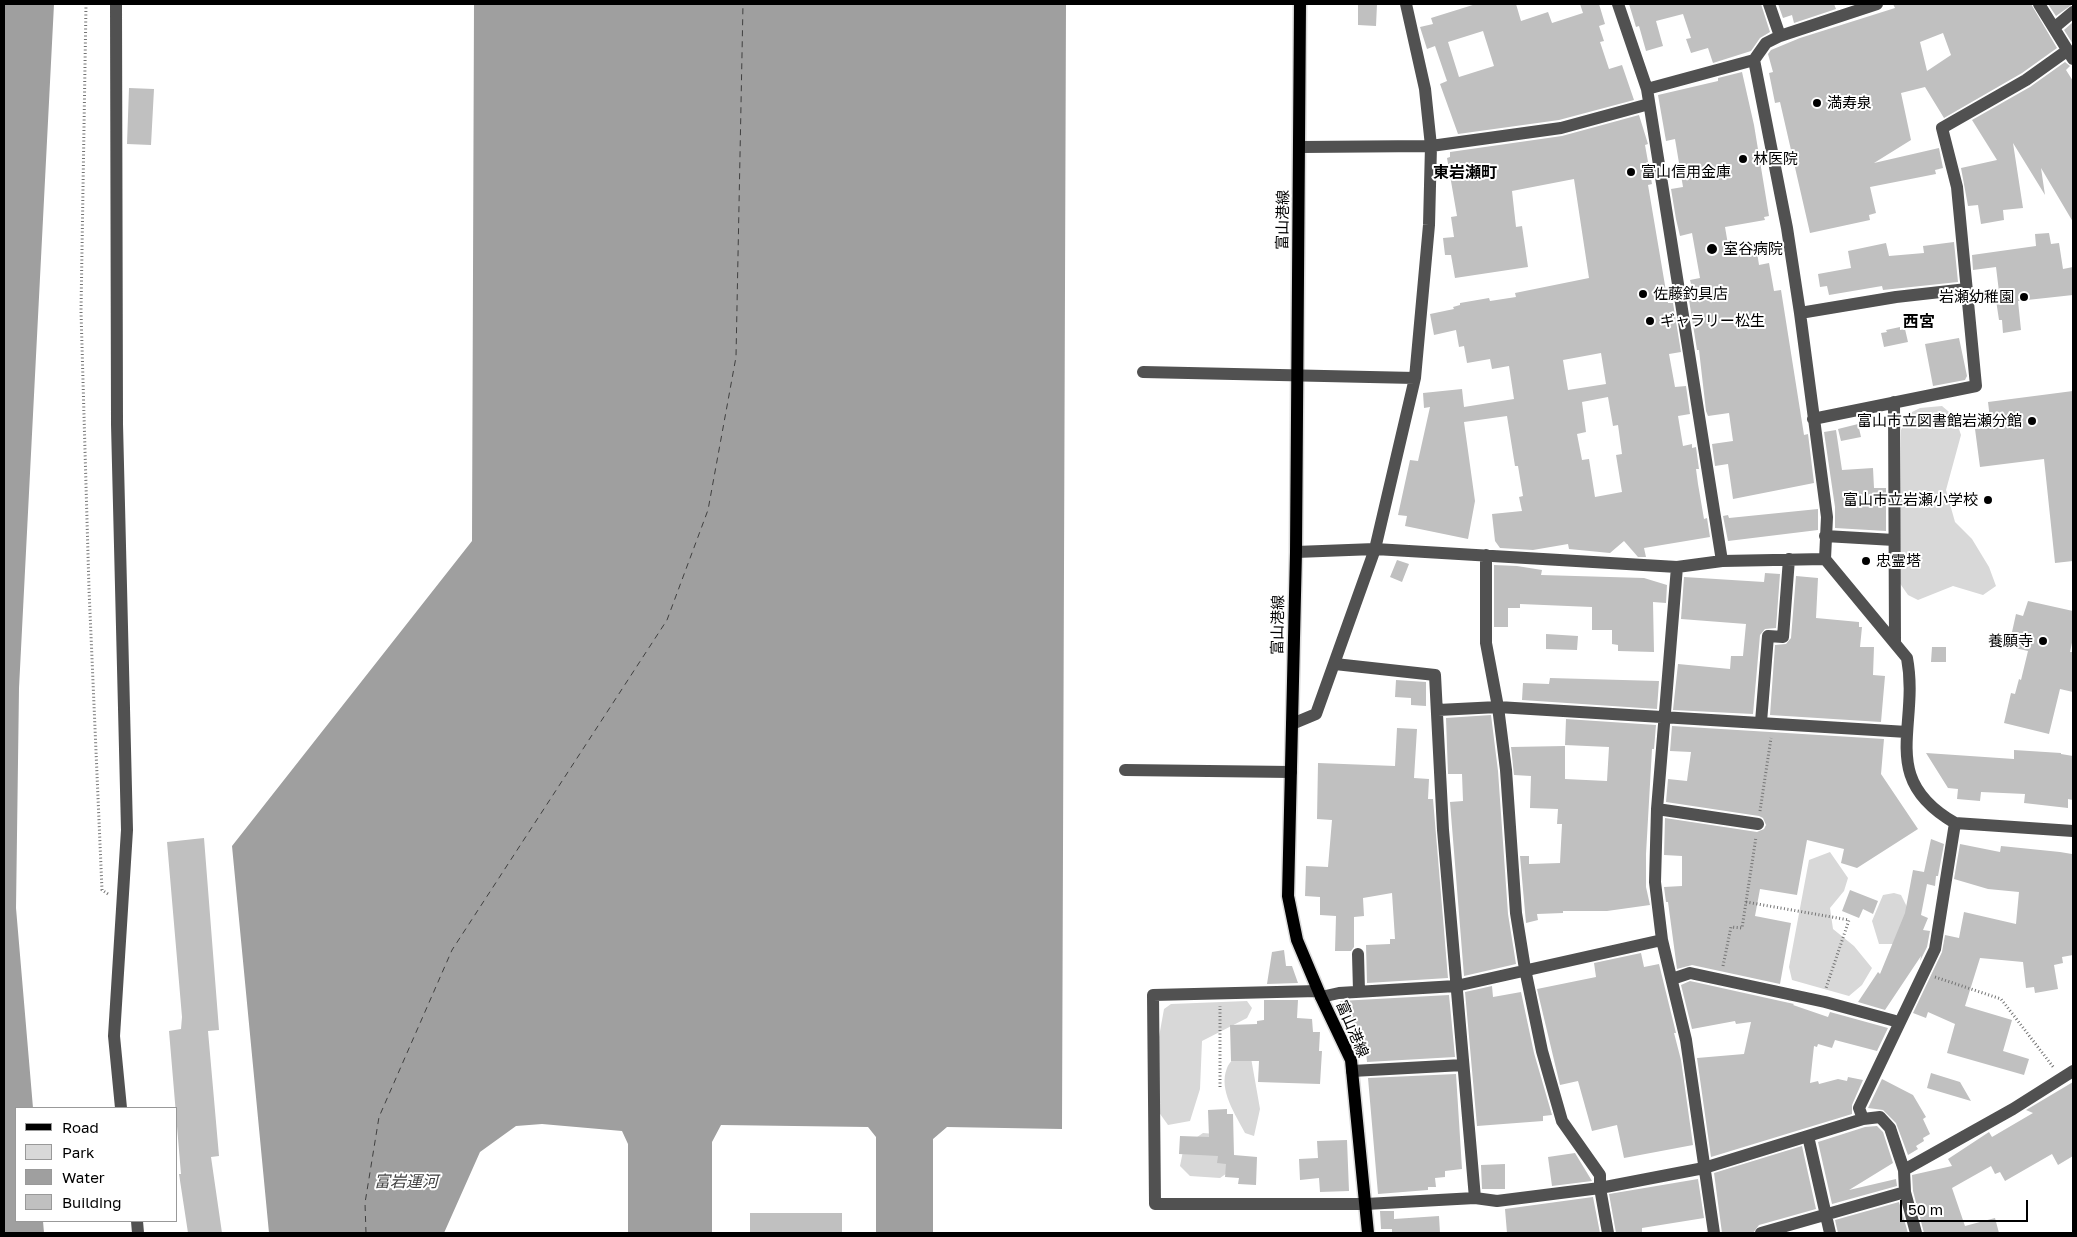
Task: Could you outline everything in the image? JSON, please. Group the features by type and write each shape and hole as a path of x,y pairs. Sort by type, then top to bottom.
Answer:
{"main road":[{"name":"富山港線","path":"1300,4 1301,147 1296,552 1288,896 1297,940 1351,1060 1368,1233"}],"street":[{"path":"116,4 117,424 127,830 114,1036 121,1107"},
{"path":"1292,724 1316,714 1335,664 1375,549 1415,378 1428,225 1431,146 1426,89 1406,4"},
{"path":"1618,4 1647,89 1722,561"},
{"path":"1769,4 1780,36"},
{"path":"1647,89 1754,60 1766,44 1780,36 1877,4"},
{"path":"1813,419 1976,386 1957,187 1942,128 2071,54 2039,4"},
{"path":"2055,27 2073,12"},
{"path":"1754,60 1787,228 1800,313 1827,517 1825,559 1907,658 1910,670 1907,732 1909,772 1912,784 1923,800 1955,823 2073,832"},
{"path":"1301,147 1431,146 1561,128 1649,104"},
{"path":"1800,313 1896,297 1967,289"},
{"path":"1143,372 1415,378"},
{"path":"1894,402 1895,642"},
{"path":"1825,536 1894,540"},
{"path":"1296,552 1375,549 1677,567 1722,561 1825,559"},
{"path":"1486,555 1486,643 1498,707 1506,770 1516,913 1525,969 1542,1051 1562,1121 1600,1175 1600,1188 1608,1233"},
{"path":"1767,722 1768,636 1783,637 1789,559"},
{"path":"1677,567 1657,809 1654,882 1662,940 1686,1040 1714,1233"},
{"path":"1335,664 1435,675 1443,830 1475,1198"},
{"path":"1438,710 1498,707 1666,715 1907,732"},
{"path":"1125,770 1291,772"},
{"path":"1657,809 1758,824"},
{"path":"1863,1119 1859,1108 1935,949 1955,823"},
{"path":"1662,940 1525,969 1456,986 1320,994 1220,993 1153,995 1155,1204 1366,1204 1475,1198 1497,1201 1600,1188 1704,1168 1863,1119 1880,1117 1890,1128 1904,1170 1905,1192 1916,1233"},
{"path":"1358,954 1359,992"},
{"path":"1672,979 1690,973 1822,1001 1899,1022"},
{"path":"1352,1071 1463,1065"},
{"path":"1904,1170 2073,1071"},
{"path":"1808,1136 1830,1233"},
{"path":"1761,1233 1905,1192"}],"path":[{"path":"86,4 81,311 90,599 102,890 123,903"},
{"path":"1721,980 1731,927 1742,928 1758,824 1767,722"},
{"path":"1746,902 1849,920 1822,1001"},
{"path":"1923,973 2001,999 2062,1078"},
{"path":"1220,993 1220,1087"}],"green space":[{"path":"1942,406 1955,417 1961,435 1946,490 1955,522 1972,539 1989,567 1996,586 1983,595 1953,586 1918,600 1908,595 1899,582 1901,430 1910,413 1920,408"},
{"path":"1830,852 1848,878 1844,891 1830,908 1833,929 1854,946 1872,968 1862,985 1849,996 1792,980 1789,967 1809,860"},
{"path":"1894,893 1901,895 1912,917 1899,944 1879,944 1872,921 1883,895"},
{"path":"1247,1001 1252,1008 1247,1018 1202,1041 1200,1089 1190,1121 1168,1125 1158,1111 1157,1048 1164,1009 1171,1004"},
{"path":"1239,1052 1250,1052 1260,1109 1254,1136 1245,1133 1226,1093 1225,1076 1227,1068"},
{"path":"1203,1133 1215,1134 1230,1171 1220,1178 1190,1176 1180,1166 1184,1146"}],"water":[{"path":"4,4 54,4 19,688 16,908 33,1107 15,1107 15,1222 43,1222 44,1233 4,1233"},
{"name":"富岩運河","path":"474,4 1066,4 1062,1129 947,1127 933,1139 933,1233 876,1233 876,1137 868,1127 721,1125 712,1142 712,1233 628,1233 628,1144 622,1131 542,1124 516,1126 480,1152 444,1233 269,1233 232,846 472,541"}],"building":[{"path":"1358,4 1377,4 1376,26 1358,25"},
{"path":"1476,4 1516,4 1521,21 1548,12 1552,23 1583,13 1580,4 1599,4 1605,24 1599,26 1604,41 1600,42 1609,69 1622,65 1634,100 1559,120 1458,134 1440,84 1447,81 1435,46 1427,49 1420,27 1433,24 1431,18","holes":["1483,31 1494,66 1459,77 1448,42"]},
{"path":"1629,4 1761,4 1770,32 1760,38 1751,51 1713,63 1708,48 1691,53 1686,39 1691,38 1683,14 1656,21 1663,46 1646,51 1639,26 1636,27"},
{"path":"1778,4 1834,4 1836,9 1794,23 1792,15 1783,18"},
{"path":"1893,4 2031,4 2057,48 2022,73 1944,118 1925,87 1901,93 1911,140 1874,163 1939,148 1943,168 1935,170 1936,174 1870,187 1876,213 1869,215 1870,220 1810,233 1780,102 1775,103 1769,73 1773,72 1768,54 1771,50 1800,38 1895,8","holes":["1943,33 1951,55 1927,71 1920,42"]},
{"path":"2048,4 2073,4 2056,16"},
{"path":"2073,22 2073,44 2064,30"},
{"path":"2065,62 2070,66 2066,70 2073,81 2073,222 2041,168 2045,195 2013,143 2023,208 2003,210 2004,220 1981,224 1978,205 1968,206 1961,168 1997,160 1972,120 2030,87"},
{"path":"1742,72 1754,125 1769,216 1764,217 1765,220 1725,227 1730,256 1757,252 1759,265 1769,263 1774,291 1781,290 1804,435 1808,434 1814,483 1733,499 1728,464 1715,466 1712,444 1733,441 1729,413 1708,416 1706,411 1699,350 1697,350 1689,300 1695,299 1690,280 1700,278 1692,233 1680,236 1676,219 1671,189 1683,187 1675,139 1666,141 1658,95 1718,81 1718,78"},
{"path":"129,88 154,89 151,145 127,144"},
{"path":"1639,115 1648,144 1645,145 1652,184 1648,185 1668,303 1673,303 1681,352 1669,354 1675,387 1686,386 1690,414 1678,416 1683,446 1692,444 1692,448 1696,447 1699,469 1696,469 1698,484 1704,519 1707,518 1710,537 1644,548 1646,557 1638,557 1624,541 1610,553 1569,549 1568,544 1533,550 1500,548 1495,541 1492,514 1522,511 1519,497 1523,496 1518,466 1515,466 1507,416 1464,422 1475,501 1468,539 1405,526 1407,516 1398,515 1410,460 1418,461 1430,407 1424,408 1423,393 1462,389 1464,407 1514,399 1509,366 1492,369 1490,359 1467,363 1464,346 1459,347 1456,330 1434,335 1430,314 1454,309 1453,307 1460,305 1460,303 1489,298 1490,301 1516,297 1515,293 1589,278 1574,179 1512,191 1516,227 1522,226 1528,267 1455,278 1451,255 1445,255 1443,238 1454,237 1451,217 1457,216 1447,158 1450,157 1450,152 1562,136","holes":["1601,353 1606,384 1568,390 1563,360","1608,397 1613,426 1618,425 1622,454 1616,455 1622,492 1595,497 1589,459 1582,460 1577,434 1586,432 1582,402"]},
{"path":"2049,233 2051,244 2059,243 2063,269 2073,267 2073,295 2018,301 2021,330 2003,333 2002,320 1999,320 1996,300 2000,300 1996,267 1973,270 1972,255 2036,246 2035,234"},
{"path":"1954,242 1958,282 1883,290 1882,286 1829,295 1827,286 1820,287 1818,274 1851,268 1848,251 1886,243 1889,256 1924,253 1923,246"},
{"path":"1900,327 1900,330 1905,329 1908,342 1884,347 1881,333"},
{"path":"1959,338 1967,376 1965,380 1933,386 1925,344"},
{"path":"2073,391 2073,561 2055,563 2044,459 1980,467 1975,429 1991,427 1988,402"},
{"path":"1858,424 1861,437 1841,441 1838,429"},
{"path":"1836,430 1842,470 1873,468 1874,488 1886,488 1886,531 1835,528 1835,507 1824,432"},
{"path":"1818,509 1818,530 1728,541 1723,516 1728,515 1729,518"},
{"path":"1397,560 1409,564 1402,582 1390,577"},
{"path":"1494,565 1542,570 1541,575 1644,578 1667,585 1666,603 1653,602 1654,652 1618,651 1618,645 1612,644 1612,630 1592,630 1592,607 1520,604 1520,608 1508,608 1508,627 1494,627"},
{"path":"1765,573 1780,574 1776,628 1765,629 1760,635 1753,714 1673,710 1678,664 1730,669 1731,656 1743,656 1746,624 1681,619 1684,577 1764,582"},
{"path":"1796,576 1818,578 1816,618 1859,622 1859,627 1862,627 1860,647 1874,647 1873,675 1885,676 1881,722 1770,715 1775,645 1786,644 1791,638"},
{"path":"2028,601 2073,611 2073,638 2070,652 2073,652 2073,692 2060,689 2049,734 2004,723 2011,693 2015,694 2019,679 2021,680 2028,651 2015,648 2019,633 2012,632 2016,614 2023,616"},
{"path":"1546,634 1578,636 1577,650 1546,649"},
{"path":"1932,647 1946,647 1946,662 1931,662"},
{"path":"1550,678 1659,681 1657,709 1522,700 1523,683 1549,684"},
{"path":"1396,680 1426,682 1426,706 1411,705 1411,698 1395,697"},
{"path":"1491,715 1498,771 1508,914 1516,964 1464,976 1450,802 1463,801 1462,774 1448,774 1446,718"},
{"path":"1566,719 1656,725 1654,749 1652,749 1646,854 1646,887 1650,905 1607,911 1563,911 1563,913 1537,914 1538,920 1526,923 1520,856 1529,856 1529,864 1560,863 1562,824 1557,824 1558,809 1530,808 1531,776 1514,775 1511,747 1565,746 1565,779 1607,781 1609,747 1565,745"},
{"path":"1672,726 1884,739 1881,774 1918,829 1857,868 1841,863 1844,849 1807,840 1797,895 1760,889 1755,916 1791,923 1780,984 1692,965 1677,969 1668,902 1666,902 1664,887 1682,886 1682,856 1664,855 1665,818 1757,832 1764,829 1766,825 1763,818 1759,816 1666,802 1668,779 1687,781 1691,752 1670,751"},
{"path":"1397,728 1417,729 1414,778 1429,779 1428,799 1433,799 1448,978 1367,983 1366,945 1390,944 1390,939 1395,939 1392,893 1363,898 1364,916 1354,917 1354,947 1351,951 1335,951 1336,916 1320,915 1320,897 1305,896 1306,866 1328,867 1332,820 1317,819 1318,763 1395,766"},
{"path":"2014,750 2061,753 2073,756 2073,800 2068,799 2068,808 2024,803 2025,794 1981,792 1980,801 1957,799 1958,789 1948,788 1926,753 2014,759"},
{"path":"204,838 219,1030 208,1031 219,1156 211,1157 222,1233 188,1233 179,1174 181,1174 178,1107 175,1107 169,1031 181,1029 182,1017 167,842"},
{"path":"1931,839 1944,844 1935,886 1927,884 1921,915 1928,918 1923,930 1930,931 1927,947 1920,961 1921,956 1885,1010 1858,1002 1878,972 1880,974 1905,913 1913,870 1924,872"},
{"path":"1960,844 2000,852 2001,846 2072,854 2073,955 2062,957 2063,963 2054,965 2058,989 2035,993 2034,987 2026,988 2023,962 1980,958 1965,1006 2012,1020 2003,1051 2029,1059 2024,1075 1947,1053 1955,1024 1928,1012 1926,1018 1913,1013 1942,952 1945,935 1959,938 1964,912 2016,924 2019,892 1988,889 1954,879"},
{"path":"1850,890 1878,901 1873,914 1863,909 1859,918 1842,911"},
{"path":"1284,950 1286,966 1292,966 1298,983 1267,984 1272,952"},
{"path":"1641,953 1644,967 1659,964 1676,1033 1674,1033 1681,1060 1693,1145 1624,1158 1617,1125 1592,1131 1578,1081 1560,1085 1537,989 1596,977 1594,963"},
{"path":"1690,981 1794,1004 1828,1017 1830,1012 1888,1028 1877,1051 1835,1040 1832,1048 1818,1044 1817,1047 1814,1046 1810,1083 1818,1081 1819,1084 1838,1079 1847,1081 1848,1077 1863,1080 1852,1105 1852,1114 1711,1157 1697,1058 1744,1054 1751,1022 1736,1024 1735,1021 1692,1029 1681,985"},
{"path":"1492,986 1493,997 1521,992 1534,1053 1552,1115 1543,1116 1543,1121 1477,1126 1465,992"},
{"path":"1449,995 1455,1057 1367,1062 1366,1051 1363,1051 1362,1033 1357,1033 1340,1001"},
{"path":"1264,1000 1298,1000 1297,1018 1312,1019 1313,1032 1320,1032 1319,1051 1322,1051 1320,1084 1258,1082 1259,1061 1231,1061 1230,1025 1257,1024 1257,1021 1264,1020"},
{"path":"1931,1073 1960,1082 1971,1101 1927,1088"},
{"path":"1456,1074 1462,1169 1445,1171 1445,1177 1435,1178 1436,1187 1428,1187 1428,1190 1378,1194 1368,1078"},
{"path":"1882,1079 1913,1095 1926,1117 1923,1119 1930,1134 1923,1138 1924,1141 1916,1146 1918,1149 1908,1155 1896,1123 1883,1110 1868,1108"},
{"path":"2073,1082 2073,1156 2058,1165 2052,1154 2005,1181 2000,1172 1995,1174 1991,1166 1952,1188 1965,1226 1995,1218 1999,1233 1924,1233 1913,1191 1912,1175 1952,1166 1948,1159 1989,1132 1992,1137 2033,1113 2026,1110"},
{"path":"1227,1109 1227,1114 1233,1114 1234,1155 1257,1157 1256,1185 1238,1184 1239,1178 1225,1177 1226,1164 1217,1163 1218,1156 1179,1154 1180,1136 1209,1137 1208,1110"},
{"path":"1877,1126 1883,1132 1893,1163 1849,1190 1896,1179 1897,1186 1832,1204 1818,1142 1865,1127"},
{"path":"1347,1140 1349,1191 1320,1192 1319,1178 1300,1180 1299,1159 1318,1158 1317,1141"},
{"path":"1802,1146 1816,1209 1759,1225 1753,1233 1722,1233 1714,1173"},
{"path":"1575,1153 1592,1181 1552,1186 1548,1157"},
{"path":"1505,1164 1505,1189 1482,1189 1481,1165"},
{"path":"1698,1179 1704,1218 1642,1228 1642,1233 1616,1233 1609,1194"},
{"path":"1593,1197 1600,1233 1507,1233 1505,1209"},
{"path":"1899,1202 1908,1233 1838,1233 1835,1220"},
{"path":"1380,1211 1394,1211 1394,1219 1439,1216 1440,1233 1392,1233 1392,1229 1381,1229"},
{"path":"750,1213 842,1213 842,1233 750,1233"}],"ferry route":[{"path":"366,1233 365,1203 379,1117 452,950 667,620 708,510 736,357 743,4"}],"place":[{"name":"満寿泉","path":"1817,103"},
{"name":"林医院","path":"1743,159"},
{"name":"富山信用金庫","path":"1631,172"},
{"name":"室谷病院","path":"1712,249"},
{"name":"佐藤釣具店","path":"1643,294"},
{"name":"岩瀬幼稚園","path":"2024,297"},
{"name":"ギャラリー松生","path":"1650,321"},
{"name":"富山市立図書館岩瀬分館","path":"2032,421"},
{"name":"富山市立岩瀬小学校","path":"1988,500"},
{"name":"忠霊塔","path":"1866,561"},
{"name":"養願寺","path":"2043,641"}],"district":[{"name":"東岩瀬町","path":"1465,173"},
{"name":"西宮","path":"1919,322"}]}
